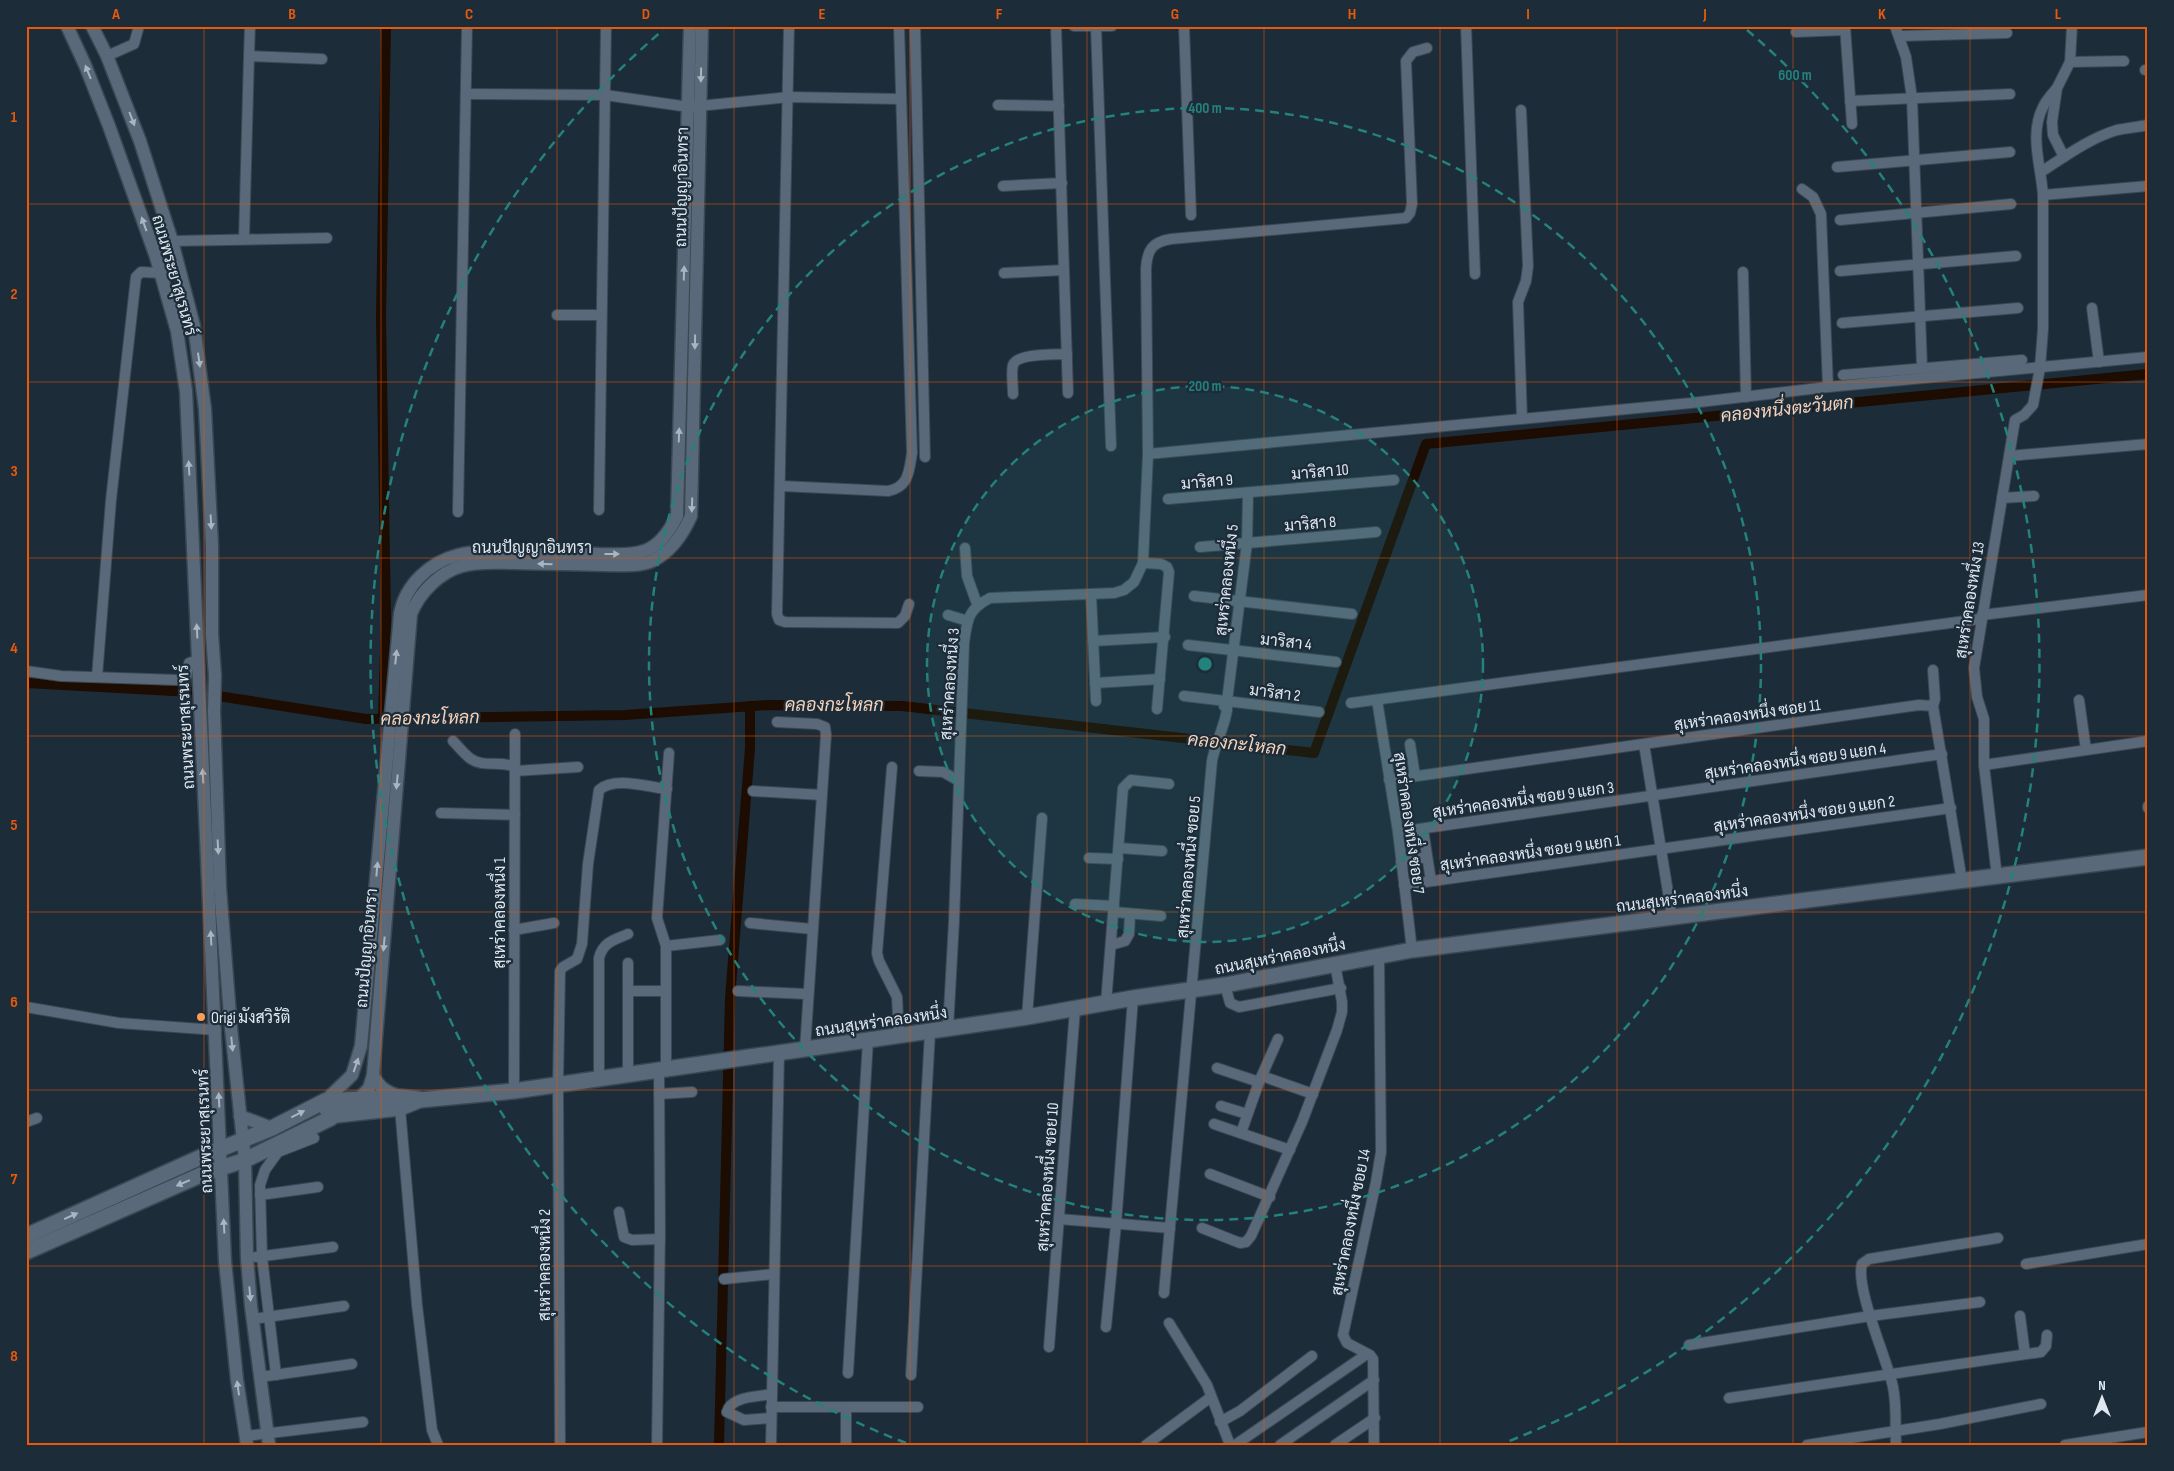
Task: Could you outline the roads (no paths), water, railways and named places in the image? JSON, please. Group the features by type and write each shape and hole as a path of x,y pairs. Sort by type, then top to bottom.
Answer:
{"main road":[{"name":"ถนนสุเหร่าคลองหนึ่ง","path":"334,1116 400,1102 514,1091 930,1032 1133,998 1225,985 1412,950 2148,857"},
{"name":"ถนนสุเหร่าคลองหนึ่ง","path":"325,1102 359,1100 400,1102"},
{"path":"325,1102 325,1108 334,1116"},
{"name":"ถนนปัญญาอินทรา","path":"26,1236 220,1149 272,1128 325,1102"},
{"name":"ถนนปัญญาอินทรา","path":"26,1252 203,1174 245,1160 334,1116"}],"street":[{"name":"ถนนพระยาสุเรนทร์","path":"67,26 110,126 161,273 177,331 186,391 222,1195 230,1321 247,1441"},
{"name":"ถนนพระยาสุเรนทร์","path":"92,26 107,56 140,141 172,241 194,326 205,409 212,545 212,634 215,676 214,711 220,888 231,1028 245,1160 248,1258 268,1440"},
{"path":"107,56 134,44 139,26"},
{"path":"244,239 250,26"},
{"path":"458,512 467,26"},
{"path":"599,510 606,26"},
{"name":"ถนนปัญญาอินทรา","path":"334,1116 359,1100 369,1088 373,1075 411,614 415,604 421,595 450,570 463,565 495,563 635,564 652,561 673,546 684,532 691,516 695,106 690,26"},
{"name":"ถนนปัญญาอินทรา","path":"325,1102 352,1075 361,1046 382,820 388,731 402,601 420,576 443,560 459,554 494,552 632,554 645,551 663,539 671,528 676,516 695,106 702,26"},
{"path":"789,26 777,614 779,620 786,622 898,623 905,616 909,604"},
{"path":"781,486 888,490 898,489 906,482 912,453 899,26"},
{"path":"915,26 925,457"},
{"path":"1056,26 1068,394"},
{"path":"1074,26 1112,26"},
{"path":"1184,26 1191,215"},
{"path":"1466,26 1475,274"},
{"path":"1895,26 1906,57 1912,98 1922,367"},
{"path":"2064,157 2053,135 2052,122 2057,88 2070,62 2072,26"},
{"path":"1096,27 1112,446"},
{"path":"1796,32 1845,28 1852,124"},
{"path":"1900,36 2007,33"},
{"path":"965,548 967,576 977,604 990,598 1114,593 1124,590 1134,582 1143,563 1148,454 1146,269 1148,251 1157,242 1171,239 1406,218 1410,213 1412,204 1406,61 1413,52 1427,48"},
{"path":"249,56 322,59"},
{"path":"2070,62 2124,61"},
{"path":"466,94 605,95 695,106 789,97 901,94 917,88"},
{"name":"สุเหร่าคลองหนึ่ง 13","path":"1997,877 1984,765 1984,718 1977,697 1974,668 2015,420 2030,411 2040,371 2043,195 2042,172 2036,138 2039,116 2043,105 2057,88"},
{"path":"1850,101 2010,94"},
{"path":"998,105 1059,106"},
{"path":"1522,110 1528,266 1526,281 1518,302 1522,419"},
{"path":"901,114 917,113"},
{"path":"2042,172 2064,157 2104,135 2118,130 2148,125"},
{"path":"1837,167 2010,152"},
{"path":"1003,186 1062,183"},
{"path":"2043,195 2148,186"},
{"path":"1802,189 1814,197 1821,214 1828,387"},
{"path":"1840,220 2011,204"},
{"path":"172,241 327,238"},
{"path":"1840,271 2016,256"},
{"path":"1004,273 1064,270"},
{"path":"97,677 111,500 136,277 141,272 161,273"},
{"path":"1743,272 1746,397"},
{"path":"1842,323 2018,308"},
{"path":"2092,308 2099,362"},
{"path":"557,315 601,315"},
{"path":"1013,394 1013,366 1016,360 1023,357 1067,354"},
{"path":"1148,454 1746,397 1828,387 2040,371 2148,357"},
{"path":"1843,375 2022,360"},
{"path":"2009,456 2148,444"},
{"name":"มาริสา 10","path":"1248,492 1394,480"},
{"name":"มาริสา 9","path":"1168,499 1248,492"},
{"name":"สุเหร่าคลองหนึ่ง 5","path":"1214,746 1228,708 1227,700 1247,543 1248,492"},
{"path":"2002,498 2034,496"},
{"name":"มาริสา 8","path":"1200,547 1376,532"},
{"path":"1143,563 1161,564 1167,567 1169,572 1157,709"},
{"path":"1091,595 1096,701"},
{"path":"1351,703 2148,595"},
{"path":"1194,596 1352,614"},
{"name":"สุเหร่าคลองหนึ่ง 3","path":"948,1029 954,921 964,643 971,612 977,604"},
{"path":"948,615 968,621"},
{"path":"1093,641 1164,637"},
{"name":"มาริสา 4","path":"1188,645 1336,662"},
{"path":"26,671 97,677 183,680 186,678 189,663 198,660"},
{"path":"1933,670 1935,699 1933,706 1962,881"},
{"path":"1095,682 1160,679"},
{"name":"มาริสา 2","path":"1184,696 1319,712"},
{"name":"สุเหร่าคลองหนึ่ง ซอย 7","path":"1378,700 1398,832 1412,950"},
{"path":"2079,700 2086,750"},
{"name":"สุเหร่าคลองหนึ่ง ซอย 11","path":"1389,780 1927,704 1933,706"},
{"path":"777,722 817,724 825,727 826,735 807,994 805,1049"},
{"name":"สุเหร่าคลองหนึ่ง 1","path":"514,1091 515,734"},
{"path":"453,741 470,759 477,762 505,763 515,769 578,767"},
{"path":"1984,765 2148,741"},
{"path":"1410,744 1415,776"},
{"path":"1644,744 1672,917"},
{"name":"สุเหร่าคลองหนึ่ง ซอย 5","path":"1164,1293 1214,746"},
{"path":"657,1445 660,1239 659,1094 663,1070 666,946 657,918 670,753"},
{"name":"สุเหร่าคลองหนึ่ง ซอย 9 แยก 4","path":"1652,796 1942,754"},
{"path":"892,767 877,953 897,997 898,1036"},
{"path":"919,771 943,772 959,781"},
{"path":"1106,1003 1123,788 1131,780 1169,784"},
{"name":"สุเหร่าคลองหนึ่ง 2","path":"560,1445 558,980 563,967 577,959 582,944 588,864 598,790 604,786 622,784 667,789"},
{"path":"753,791 822,795"},
{"name":"สุเหร่าคลองหนึ่ง ซอย 9 แยก 3","path":"1398,832 1652,796"},
{"name":"สุเหร่าคลองหนึ่ง ซอย 9 แยก 2","path":"1661,849 1950,808"},
{"path":"441,813 515,815"},
{"path":"1027,1017 1042,818"},
{"path":"1423,829 1431,881"},
{"path":"1119,848 1162,851"},
{"name":"สุเหร่าคลองหนึ่ง ซอย 9 แยก 1","path":"1404,885 1661,849"},
{"path":"1401,862 1427,857"},
{"path":"1089,858 1118,859"},
{"path":"1075,904 1114,909 1130,914 1161,916"},
{"path":"1111,945 1125,941 1129,934 1130,914"},
{"path":"514,930 554,923"},
{"path":"750,923 812,929"},
{"path":"599,1079 599,958 604,946 608,942 628,934"},
{"path":"666,946 720,940"},
{"name":"สุเหร่าคลองหนึ่ง ซอย 14","path":"1367,1354 1347,1343 1343,1335 1381,1152 1379,956"},
{"path":"628,963 628,1075"},
{"path":"1202,1228 1240,1242 1246,1242 1270,1197 1313,1094 1342,1012 1341,988 1335,964"},
{"path":"1225,985 1230,1003 1239,1007 1341,988"},
{"path":"628,991 665,991"},
{"path":"738,991 807,994"},
{"path":"1106,1328 1133,998"},
{"path":"26,1007 119,1023 216,1030"},
{"name":"สุเหร่าคลองหนึ่ง ซอย 10","path":"1049,1347 1075,1009"},
{"path":"911,1375 930,1032"},
{"path":"1242,1133 1261,1079 1278,1039"},
{"path":"848,1373 868,1040"},
{"path":"771,1445 779,1053"},
{"path":"1217,1068 1313,1094"},
{"path":"373,1075 378,1084 400,1102 417,1305 432,1430 438,1445"},
{"path":"659,1094 692,1092"},
{"path":"1221,1106 1248,1114"},
{"path":"240,1116 272,1128"},
{"path":"26,1122 38,1118"},
{"path":"202,1157 211,1146 220,1124"},
{"path":"1214,1124 1290,1150"},
{"path":"276,1375 262,1256 260,1196 262,1176 278,1152 314,1138"},
{"path":"203,1174 214,1183 222,1195"},
{"path":"1210,1174 1270,1197"},
{"path":"260,1196 318,1187"},
{"path":"619,1212 622,1228 627,1239 660,1239"},
{"path":"1059,1220 1170,1228"},
{"path":"1896,1445 1894,1389 1870,1316 1861,1278 1860,1270 1864,1261 1998,1238"},
{"path":"2026,1264 2148,1244"},
{"path":"248,1258 333,1247"},
{"path":"724,1279 774,1274"},
{"path":"1689,1345 1870,1316 1980,1302"},
{"path":"254,1320 268,1316 344,1306"},
{"path":"2020,1316 2025,1354"},
{"path":"1169,1324 1203,1378 1230,1445"},
{"path":"1729,1398 2025,1354 2043,1350 2047,1335"},
{"path":"1235,1445 1367,1354 1373,1359 1374,1445"},
{"path":"1220,1422 1240,1411 1312,1356"},
{"path":"260,1377 352,1364"},
{"path":"1280,1445 1374,1380"},
{"path":"771,1394 736,1401 728,1408 728,1412 744,1420 771,1418"},
{"path":"1146,1445 1211,1397"},
{"path":"1807,1445 1896,1431 2041,1404"},
{"path":"771,1407 918,1407"},
{"path":"846,1407 846,1445"},
{"path":"1335,1445 1375,1418"},
{"path":"247,1441 268,1440 363,1422"},
{"path":"2065,1445 2148,1432"}],"waterway":[{"path":"383,719 386,620 381,318 386,26"},
{"name":"คลองกะโหลก","path":"26,683 192,692 366,719 625,715 766,705 902,706 1314,753 1426,444 2148,374"},
{"path":"719,1445 730,998 750,748 750,706"}],"place":[{"name":"Origi มังสวิรัติ","path":"201,1017"}],"water label":[{"name":"คลองหนึ่งตะวันตก","path":"1787,409"}]}
